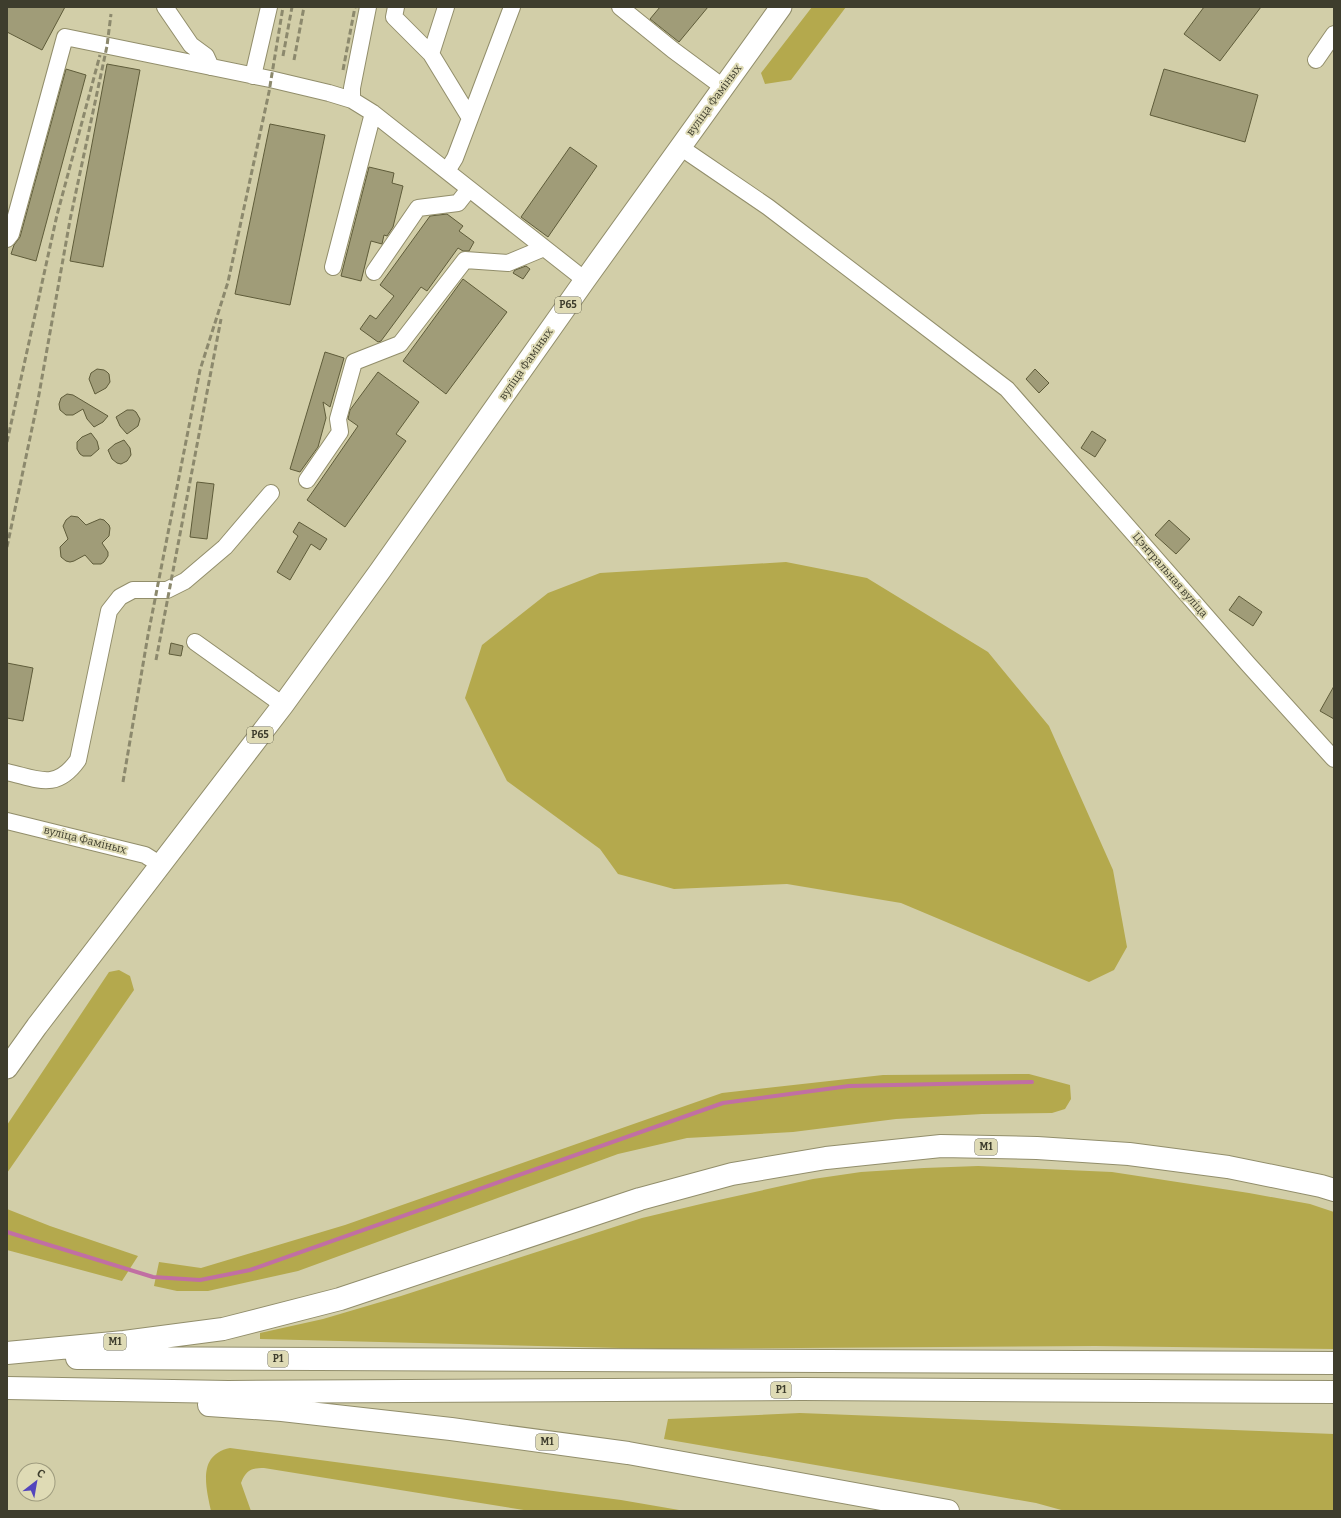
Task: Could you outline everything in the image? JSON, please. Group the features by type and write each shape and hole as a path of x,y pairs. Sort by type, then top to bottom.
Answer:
{"highway":[{"name":"М1","path":"7,1353 124,1342 223,1329 340,1299 640,1199 732,1174 826,1158 941,1146 1037,1148 1121,1153 1228,1167 1334,1190"},
{"name":"Р1","path":"7,1358 1334,1363"},
{"name":"М1","path":"7,1390 282,1410 451,1429 628,1453 948,1511"},
{"name":"Р1","path":"7,1390 228,1392 778,1390 1334,1392"}],"main road":[{"name":"вуліца Фаміных","path":"283,705 357,604 585,280 781,7"},
{"name":"Р65","path":"7,1068 37,1026 162,865 283,705"}],"street":[{"path":"165,7 191,45 206,56 211,67"},
{"path":"254,76 268,7"},
{"path":"352,100 352,88 368,7"},
{"path":"396,7 394,18 431,54 470,118"},
{"path":"431,54 446,7"},
{"path":"447,171 455,158 512,7"},
{"path":"620,7 673,50 723,87"},
{"path":"1316,60 1334,34"},
{"path":"7,238 11,234 65,37 254,76 352,100 373,113 585,280"},
{"path":"334,267 373,113"},
{"name":"Цэнтральная вуліца","path":"680,147 768,207 1007,389 1243,658 1334,759"},
{"path":"374,272 418,208 458,203 469,189"},
{"path":"306,480 340,432 338,419 354,362 400,344 465,260 508,263 544,248"},
{"path":"7,772 49,781 62,776 71,770 78,760 109,611 120,597 133,590 167,590 185,581 225,547 271,493"},
{"path":"195,642 283,705"},
{"name":"вуліца Фаміных","path":"7,821 145,856 162,865"}],"shaded area":[{"path":"812,7 846,7 791,80 765,84 761,73"},
{"path":"786,562 867,578 988,652 1049,726 1113,870 1127,947 1114,970 1089,982 901,903 787,884 674,889 618,874 600,849 507,781 465,698 482,645 548,593 600,573"},
{"path":"119,970 130,976 134,990 7,1173 7,1125 109,972"},
{"path":"1029,1074 1070,1085 1071,1099 1065,1109 1052,1113 982,1114 896,1119 793,1132 687,1138 618,1154 298,1271 208,1291 177,1291 154,1286 159,1262 201,1268 345,1225 722,1093 883,1075"},
{"path":"978,1166 1112,1172 1249,1193 1310,1204 1334,1212 1334,1349 1095,1346 660,1349 260,1339 260,1333 323,1319 401,1296 642,1218 813,1179 861,1172"},
{"path":"7,1209 50,1226 138,1256 122,1281 7,1250"},
{"path":"800,1413 1334,1434 1334,1511 1065,1511 1036,1503 664,1439 668,1419"},
{"path":"230,1448 621,1500 685,1511 530,1511 264,1468 252,1469 245,1475 241,1483 251,1511 211,1511 206,1482 208,1465 212,1457"}],"building":[{"path":"7,7 65,7 42,50 7,32"},
{"path":"660,7 708,7 679,42 650,19"},
{"path":"1204,7 1261,7 1220,61 1184,34"},
{"path":"107,64 140,70 103,267 70,261"},
{"path":"66,69 86,75 36,261 11,254 14,245 20,237"},
{"path":"1164,69 1258,95 1245,142 1150,115"},
{"path":"270,124 325,135 290,305 235,294"},
{"path":"570,147 597,166 548,237 521,217"},
{"path":"369,167 394,173 392,183 403,186 393,227 387,236 384,235 382,244 371,241 361,281 341,276"},
{"path":"447,214 463,226 459,231 474,242 469,251 463,251 458,248 427,291 421,287 381,341 378,342 360,329 370,315 376,319 394,296 380,285 430,216"},
{"path":"526,266 530,269 523,279 513,273 515,270"},
{"path":"463,279 507,312 446,394 403,361"},
{"path":"325,352 344,358 330,407 323,402 326,418 318,447 300,472 290,469"},
{"path":"97,369 104,370 109,374 110,382 106,388 95,394 89,379 91,373"},
{"path":"1035,369 1049,383 1039,393 1026,379"},
{"path":"378,372 419,402 396,434 406,441 345,527 307,500 358,426 348,419 350,410"},
{"path":"67,394 73,395 108,416 103,422 94,427 87,419 83,409 73,415 66,415 60,410 59,404 61,398"},
{"path":"127,410 133,410 136,412 140,419 138,426 127,434 120,426 116,417"},
{"path":"1092,431 1106,440 1095,457 1081,448"},
{"path":"91,433 97,441 99,449 91,456 83,456 77,449 77,442 82,437"},
{"path":"124,440 130,448 131,455 127,461 121,464 112,459 108,450 115,444"},
{"path":"197,482 214,484 207,539 190,537"},
{"path":"71,516 78,517 86,525 100,519 104,520 109,525 109,536 102,543 108,552 108,556 104,562 101,564 93,564 85,555 70,562 61,557 60,547 68,539 63,526 66,520"},
{"path":"1169,520 1190,539 1176,554 1155,535"},
{"path":"299,522 327,539 320,550 311,544 290,580 277,572 298,536 293,532"},
{"path":"1239,596 1262,612 1253,626 1229,610"},
{"path":"171,643 183,646 181,656 169,654"},
{"path":"7,663 33,668 23,721 7,718"},
{"path":"1334,686 1334,719 1320,711"}],"waterway":[{"path":"7,1232 153,1277 200,1280 250,1270 723,1103 849,1086 1032,1082"}],"railway":[{"path":"123,782 148,635 200,370 228,282 269,92 283,7"},
{"path":"283,56 292,7"},
{"path":"294,60 304,7"},
{"path":"343,70 355,7"},
{"path":"7,547 38,400 70,220 107,46 111,14"},
{"path":"7,442 57,215 100,55"},
{"path":"156,660 221,319"}]}
